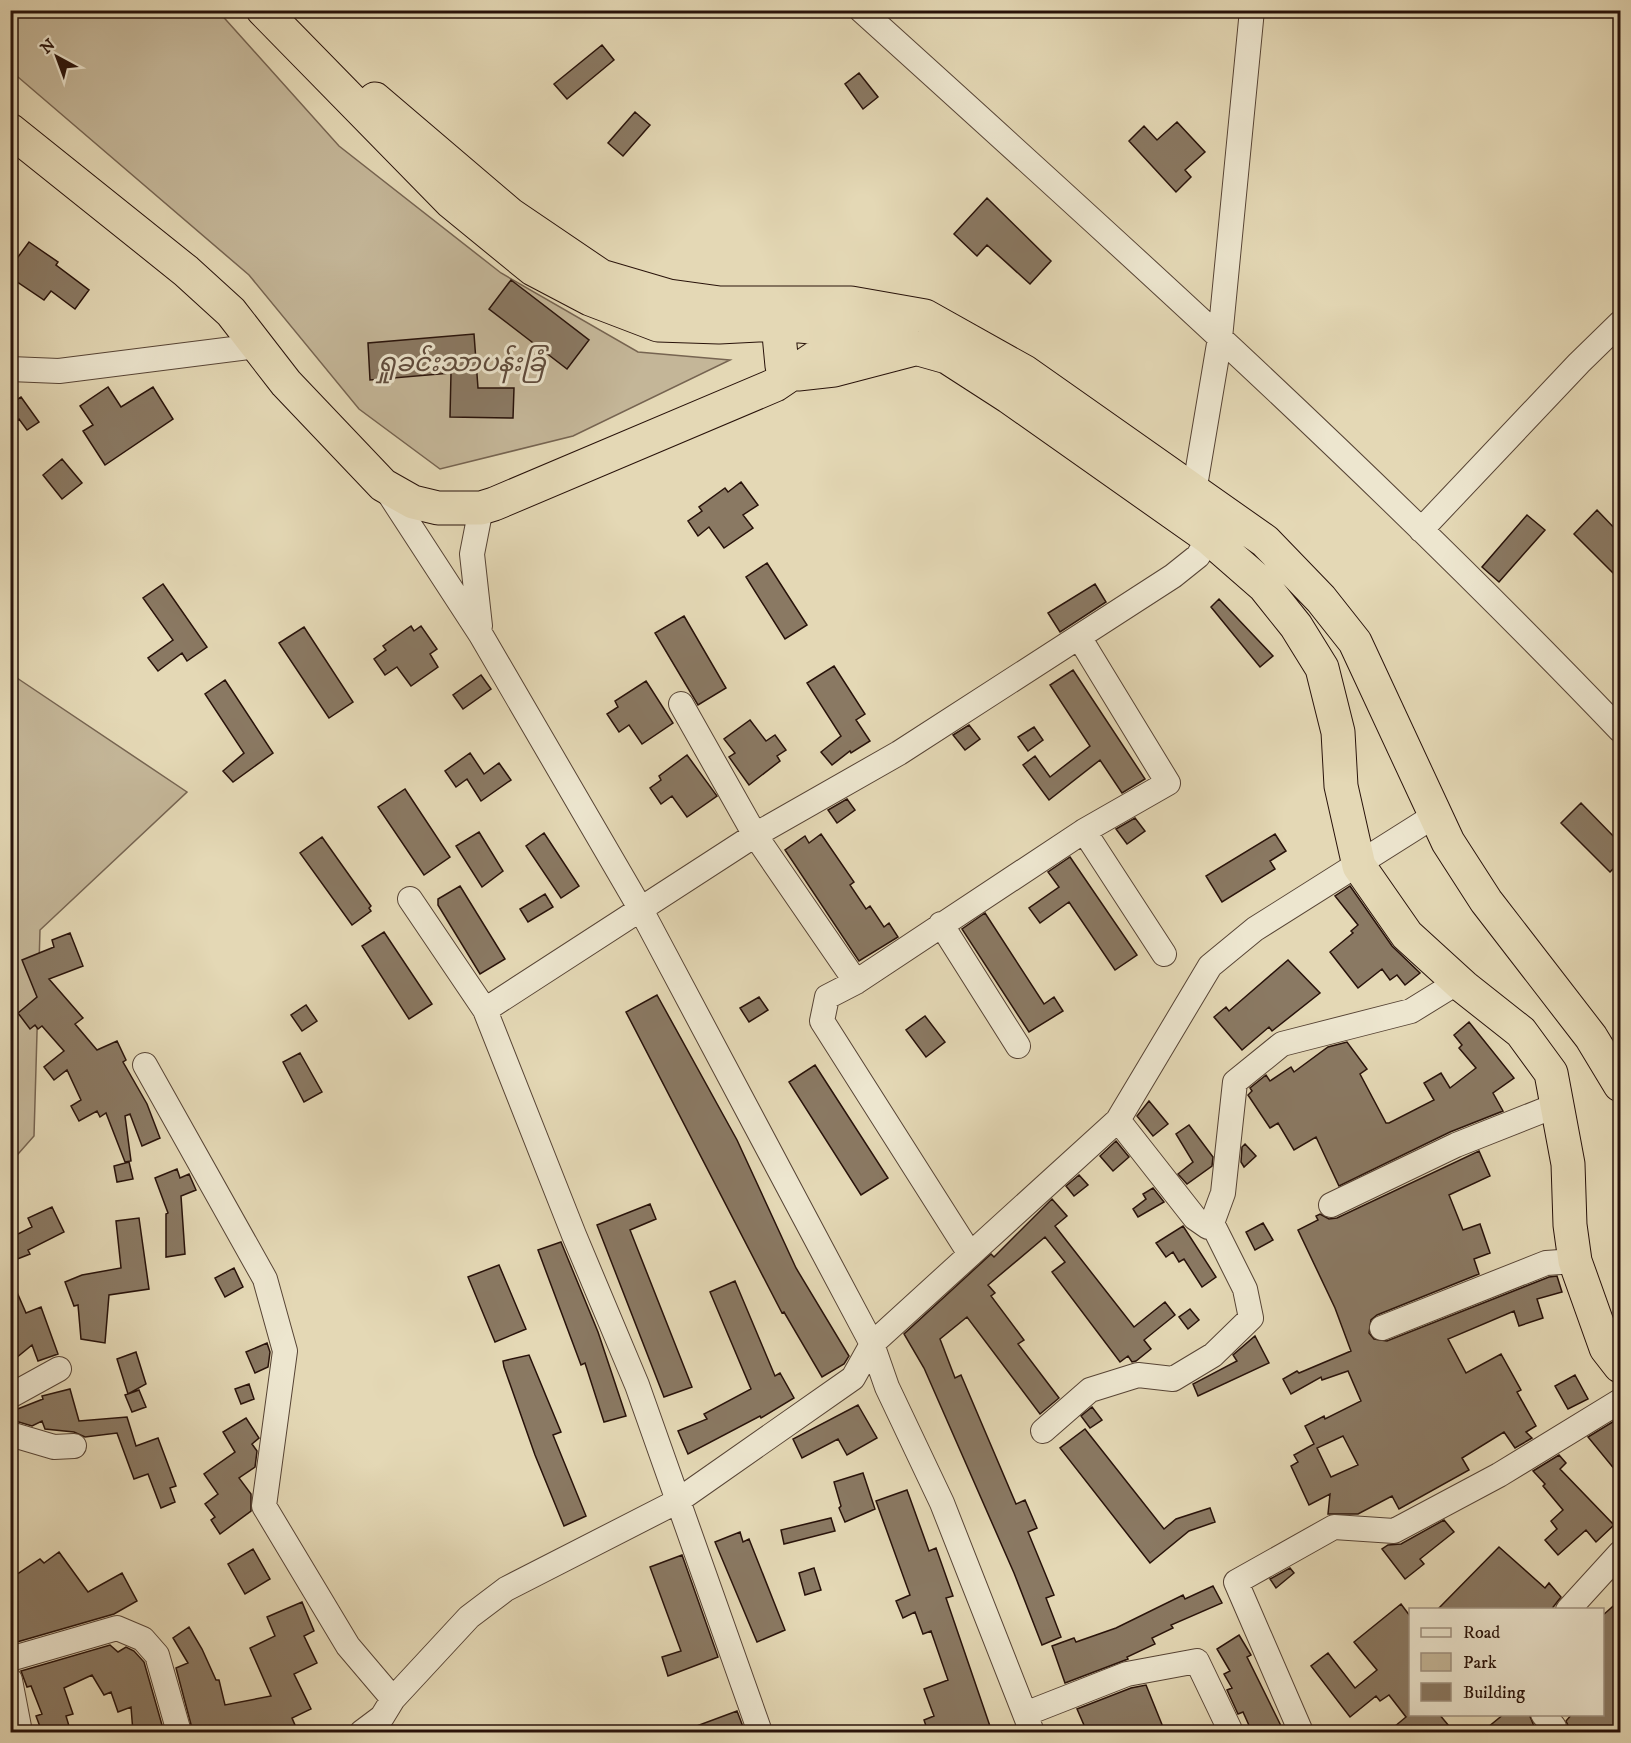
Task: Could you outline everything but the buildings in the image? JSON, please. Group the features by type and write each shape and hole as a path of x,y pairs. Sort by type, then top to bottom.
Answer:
{"highway":[{"path":"263,10 451,202 533,269 590,299 658,325 719,327 852,318 925,316 1025,372 1265,541 1322,599 1355,642 1434,816 1486,901 1563,998 1620,1085"},
{"path":"291,10 348,75 455,168 512,215 601,276 669,296 852,318 919,348 948,357 1009,397 1209,538 1264,586 1296,626 1322,668 1338,732 1341,786 1359,866 1407,935 1458,982 1521,1032 1551,1073 1568,1164 1570,1225 1575,1261 1606,1348 1620,1366"},
{"path":"10,130 186,271 231,312 286,383 383,485 413,502 438,508 481,508 752,396 852,318"},
{"path":"778,324 788,370"},
{"path":"788,370 834,370 919,348"}],"street":[{"path":"861,10 1220,338 1421,530 1620,730"},
{"path":"485,1010 755,835 899,753 1173,576 1198,556 1209,538 1194,492 1220,338 1252,10"},
{"path":"1421,530 1579,363 1620,323"},
{"path":"10,369 59,371 257,346"},
{"path":"383,485 481,634 640,908 872,1344 888,1387 942,1503 1029,1723 1127,1674 1197,1661 1231,1732"},
{"path":"481,508 472,554 481,634"},
{"path":"970,1254 822,1021 827,997 856,982 1084,831 1168,783 1079,636"},
{"path":"681,704 755,835 856,982"},
{"path":"362,1732 388,1716 469,1617 506,1589 676,1502 854,1378 872,1344 1118,1120 1210,966 1255,929 1359,866 1434,816"},
{"path":"1084,831 1164,954"},
{"path":"410,899 485,1010 574,1235 637,1385 676,1502 760,1732"},
{"path":"941,924 1018,1046"},
{"path":"1043,1431 1090,1390 1138,1375 1173,1379 1213,1355 1251,1318 1245,1288 1212,1223 1223,1193 1235,1082 1282,1044 1411,1011 1458,982"},
{"path":"146,1065 265,1279 285,1351 264,1506 388,1716"},
{"path":"1331,1205 1456,1145 1557,1105"},
{"path":"1118,1120 1195,1218 1208,1227"},
{"path":"1382,1328 1546,1263 1575,1261"},
{"path":"10,1396 59,1369"},
{"path":"1301,1732 1236,1582 1334,1527 1394,1531 1499,1475 1620,1401"},
{"path":"10,1434 54,1447 74,1446"},
{"path":"1570,1608 1620,1553"},
{"path":"10,1659 117,1628 143,1639 157,1655 179,1732"},
{"path":"10,1680 20,1732"},
{"path":"1546,1716 1554,1727 1547,1732"}],"green space":[{"name":"ရှုခင်းသာပန်းခြံ","path":"11,11 218,11 339,146 501,273 638,352 730,360 573,436 440,469 359,409 249,275 11,71"},
{"path":"11,674 187,792 40,930 34,1136 11,1162"}]}
